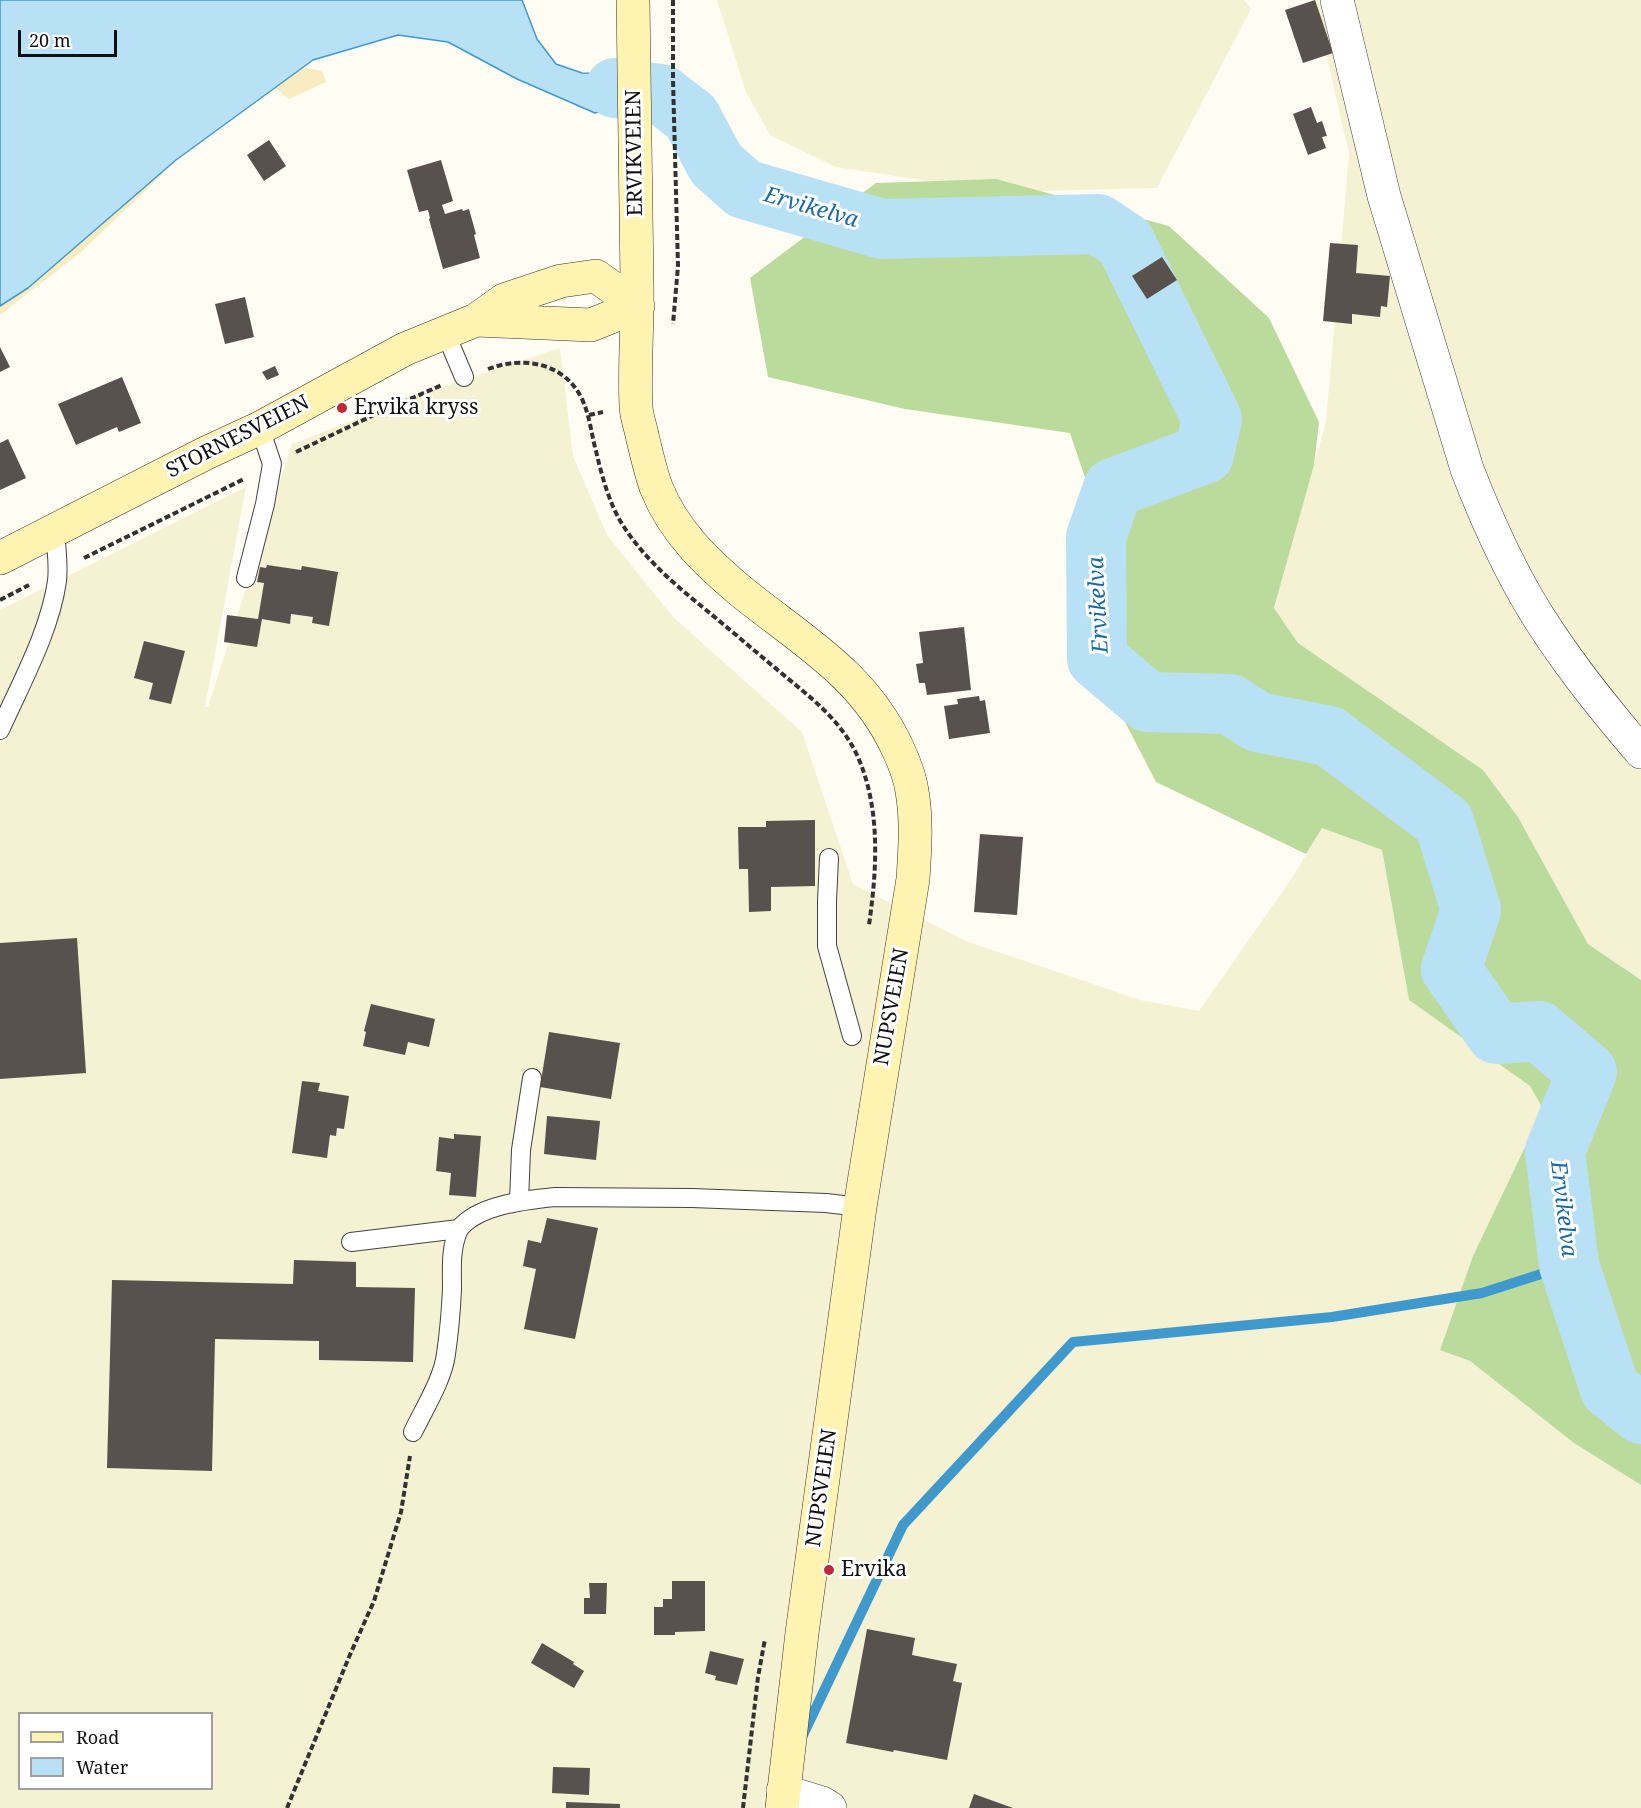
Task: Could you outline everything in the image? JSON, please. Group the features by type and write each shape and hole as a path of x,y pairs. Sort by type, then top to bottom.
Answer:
{"main road":[{"name":"ERVIKVEIEN","path":"633,0 638,306"},
{"name":"STORNESVEIEN","path":"0,558 260,428 405,349 476,320 504,300 561,281 596,276 638,306"},
{"name":"STORNESVEIEN","path":"476,320 591,325 638,306"},
{"name":"NUPSVEIEN","path":"638,306 636,408 656,486 671,517 700,555 849,677 888,727 908,773 912,789 916,846 913,879 861,1208 802,1633 782,1799"}],"street":[{"path":"1337,0 1384,196 1467,469 1483,511 1522,590 1557,646 1641,752"},
{"path":"782,1799 822,1803 830,1808"}],"lane":[{"path":"445,332 464,377"},
{"path":"246,578 266,504 272,464 260,428"},
{"path":"0,730 52,608 57,580 56,530"},
{"path":"829,858 826,901 827,946 852,1036"},
{"path":"519,1203 521,1150 532,1078"},
{"path":"413,1432 443,1368 446,1356 454,1240 466,1220 475,1215 519,1203 555,1197 600,1196 826,1203 861,1208"},
{"path":"351,1242 459,1229"}],"path":[{"path":"673,0 675,191"},
{"path":"589,415 596,451 614,508 624,527 647,558 679,588 820,705 836,722 857,755 867,786 875,827 876,854 868,931"},
{"path":"287,1808 374,1601 401,1512 413,1432"},
{"path":"743,1808 765,1635"}],"shaded area":[{"path":"717,0 1244,0 1251,9 1157,188 1001,192 836,167 770,135 746,92"},
{"path":"1314,0 1641,0 1641,980 1588,944 1518,817 1483,770 1298,643 1274,608 1326,422 1349,154"},
{"path":"560,348 573,456 607,535 673,617 802,732 853,884 966,941 1140,1000 1199,1011 1292,878 1322,828 1382,850 1409,1000 1530,1086 1543,1109 1473,1256 1440,1350 1470,1361 1574,1443 1641,1485 1641,1808 0,1808 0,610 246,487 205,707 208,707 292,444 431,391"}],"green space":[{"path":"996,179 1169,226 1269,318 1319,422 1314,465 1274,608 1298,643 1483,770 1518,817 1588,944 1641,980 1641,1485 1574,1443 1470,1361 1440,1350 1473,1256 1543,1109 1530,1086 1409,1000 1382,850 1322,828 1306,854 1156,782 1110,693 1105,537 1070,433 905,409 768,377 750,278 876,183"}],"sand":[{"path":"302,67 322,71 326,82 289,99 275,88"},
{"path":"159,155 164,173 80,253 0,315 0,282"}],"water":[{"path":"0,0 522,0 537,39 556,64 582,73 614,74 615,105 595,113 517,79 448,42 398,35 313,60 176,160 28,288 0,306"}],"building":[{"path":"1315,0 1333,53 1303,63 1285,10"},
{"path":"1311,107 1317,123 1322,121 1327,136 1322,137 1326,148 1308,155 1293,114"},
{"path":"269,140 286,166 264,181 247,155"},
{"path":"441,160 453,201 442,205 445,214 469,209 480,258 443,269 428,210 419,212 407,170"},
{"path":"1330,243 1358,245 1356,273 1390,276 1387,307 1381,306 1380,317 1352,314 1352,324 1323,321"},
{"path":"1162,257 1177,280 1147,299 1132,276"},
{"path":"245,297 254,337 225,344 215,304"},
{"path":"0,347 10,367 0,372"},
{"path":"275,366 279,375 267,380 262,372"},
{"path":"122,377 141,423 119,432 117,427 76,445 58,404"},
{"path":"8,439 26,478 0,490 0,443"},
{"path":"267,565 301,570 302,566 338,572 329,626 312,623 313,617 291,614 290,624 262,619 257,647 224,642 227,615 258,619 264,583 257,582 260,567 266,568"},
{"path":"964,627 971,690 927,695 925,683 919,683 916,664 923,663 919,632"},
{"path":"144,641 185,651 171,704 149,699 153,683 134,678"},
{"path":"979,696 980,701 985,700 990,733 949,739 944,706 958,704 957,699"},
{"path":"815,820 815,886 771,887 771,911 749,912 748,869 739,869 738,827 766,827 766,821"},
{"path":"980,834 1023,837 1017,915 974,912"},
{"path":"77,938 86,1073 0,1079 0,943"},
{"path":"371,1004 435,1019 429,1047 408,1042 405,1055 363,1046 366,1032 364,1031"},
{"path":"549,1032 620,1043 611,1099 540,1087"},
{"path":"302,1081 320,1083 318,1091 349,1096 344,1129 337,1128 336,1136 330,1135 327,1158 292,1153"},
{"path":"547,1116 600,1121 596,1160 544,1154"},
{"path":"454,1134 481,1136 476,1197 449,1195 451,1173 436,1171 439,1137 454,1139"},
{"path":"547,1218 598,1228 575,1339 524,1329 536,1269 523,1266 528,1240 541,1243"},
{"path":"294,1260 356,1262 356,1287 415,1288 413,1362 319,1360 319,1341 215,1339 212,1471 107,1468 112,1280 293,1284"},
{"path":"672,1581 705,1581 705,1631 654,1635 654,1607 663,1607 663,1599 672,1599"},
{"path":"589,1583 607,1583 606,1614 584,1614 584,1598 590,1598"},
{"path":"867,1629 915,1638 912,1655 957,1664 953,1681 962,1683 947,1760 846,1743"},
{"path":"542,1643 574,1662 573,1664 584,1671 574,1688 531,1663"},
{"path":"710,1651 744,1659 737,1685 715,1680 716,1676 705,1673"},
{"path":"553,1767 590,1768 589,1795 552,1793"},
{"path":"974,1794 1013,1808 969,1808"},
{"path":"566,1802 620,1804 620,1808 566,1808"}],"waterway":[{"name":"Ervikelva","path":"615,88 661,94 691,117 716,164 744,189 882,229 1098,224 1125,242 1212,419 1204,454 1113,488 1096,537 1097,659 1148,702 1230,704 1258,722 1329,736 1444,822 1471,910 1451,969 1496,1034 1539,1031 1587,1072 1555,1151 1569,1265 1610,1389 1641,1414"},
{"path":"802,1737 903,1525 1073,1342 1332,1317 1482,1293 1569,1265"}],"place":[{"name":"Ervika kryss","path":"342,408"},
{"name":"Ervika","path":"829,1570"}]}
